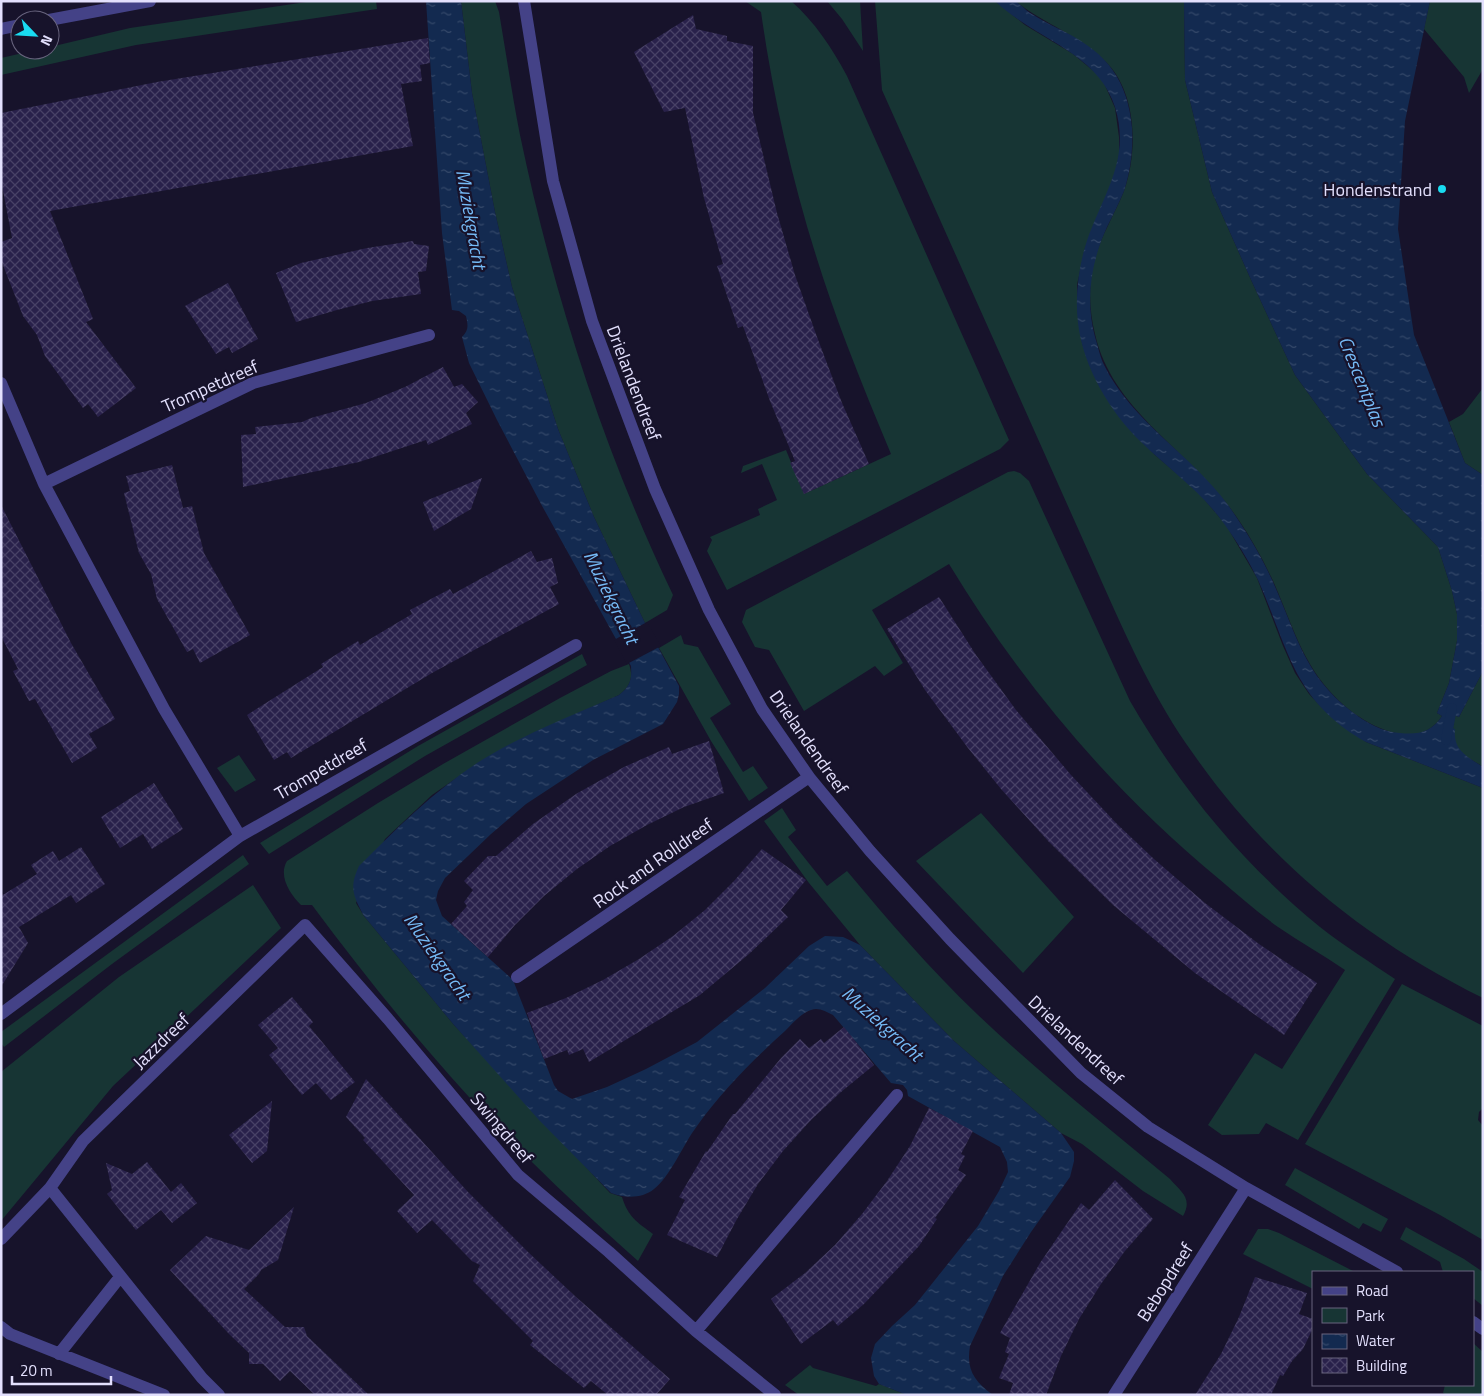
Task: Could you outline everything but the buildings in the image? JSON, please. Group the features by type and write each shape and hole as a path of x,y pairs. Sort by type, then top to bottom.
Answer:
{"street":[{"path":"60,18 150,1"},
{"name":"Drielandendreef","path":"524,1 553,181 592,321 655,489 709,610 762,709 809,777 870,851 950,939 1082,1073 1148,1126 1246,1188 1395,1271"},
{"name":"Trompetdreef","path":"44,484 253,383 429,336"},
{"path":"1,383 44,484 164,709 240,836"},
{"name":"Trompetdreef","path":"1,1014 240,836 576,645"},
{"name":"Rock and Rolldreef","path":"517,977 809,777"},
{"name":"Jazzdreef","path":"1,1239 50,1188 83,1141 305,925"},
{"name":"Swingdreef","path":"305,925 388,1019 518,1175 609,1252 696,1331 775,1395"},
{"path":"696,1331 897,1095"},
{"path":"50,1188 202,1378 219,1395"},
{"name":"Bebopdreef","path":"1114,1395 1246,1188"},
{"path":"59,1354 120,1277"},
{"path":"1,1327 10,1334 164,1395"}],"green space":[{"path":"313,1 376,1 377,9 136,45 1,75 1,58 10,56 10,60 60,60 60,45 130,28"},
{"path":"461,1 495,1 499,12 520,135 533,194 564,311 624,484 673,595 667,610 645,623 594,517 558,429 512,287 495,212 472,93"},
{"path":"745,1 791,1 815,27 835,55 847,76 1009,440 1000,449 727,590 707,551 712,540 710,537 760,515 758,509 777,500 762,464 741,473 743,466 786,450 804,494 891,454 832,305 806,222 775,97 761,12"},
{"path":"827,1 860,1 863,51 842,19"},
{"path":"875,1 995,1 1025,25 1073,54 1097,74 1104,83 1115,108 1119,137 1119,155 1114,178 1085,248 1077,285 1077,307 1082,343 1089,364 1098,384 1126,425 1155,455 1198,492 1226,525 1257,578 1295,673 1309,694 1326,712 1366,742 1483,788 1483,998 1398,950 1321,894 1253,828 1221,791 1179,733 1144,673 1114,610 882,90"},
{"path":"1015,1 1184,1 1185,80 1212,192 1295,375 1367,474 1438,547 1457,614 1457,641 1449,683 1437,713 1442,716 1432,727 1421,733 1408,735 1381,729 1356,715 1332,693 1310,665 1274,583 1240,522 1209,483 1151,425 1117,384 1104,360 1095,334 1091,313 1090,291 1092,270 1098,249 1129,176 1133,142 1129,107 1117,76 1107,63 1086,45"},
{"path":"1430,1 1483,1 1483,69 1469,93 1464,77 1424,29"},
{"path":"1483,388 1483,475 1465,463 1449,422 1463,414"},
{"path":"1008,472 1020,473 1029,481 1130,701 1170,764 1192,794 1239,851 1292,903 1329,934 1395,979 1298,1140 1266,1123 1259,1134 1222,1135 1208,1125 1255,1053 1282,1069 1345,970 1286,933 1240,897 1179,845 1141,809 1070,733 1006,651 949,564 872,610 903,663 884,676 875,666 804,711 769,650 755,647 742,622 746,610"},
{"path":"681,635 684,644 698,647 731,704 710,718 743,772 753,766 768,788 749,801 711,741 659,648"},
{"path":"582,654 587,665 425,756 269,854 260,843 418,746"},
{"path":"629,664 631,678 626,688 619,695 529,735 478,763 432,795 385,839 356,903 364,916 454,1025 610,1193 622,1197 627,1210 642,1226 653,1234 638,1261 531,1161 455,1081 415,1036 312,905 301,905 297,901 286,884 284,873 287,861 378,803 560,698 611,671"},
{"path":"1483,671 1483,767 1457,748 1452,733 1447,726 1453,715 1459,717"},
{"path":"239,755 256,780 235,792 217,768"},
{"path":"782,808 796,830 788,837 827,886 847,871 943,980 1000,1036 1170,1179 1182,1192 1186,1200 1186,1210 1183,1216 1143,1191 1082,1144 1061,1133 954,1041 860,945 809,883 764,821"},
{"path":"981,813 1074,917 1023,973 916,861"},
{"path":"243,855 249,864 112,964 4,1047 1,1043 1,1032"},
{"path":"253,885 281,928 113,1086 1,1221 1,1072 119,977"},
{"path":"1402,984 1483,1026 1483,1108 1479,1112 1478,1120 1483,1126 1483,1240 1440,1215 1305,1144"},
{"path":"1295,1168 1388,1219 1381,1232 1363,1223 1359,1229 1285,1185"},
{"path":"1406,1227 1464,1259 1483,1272 1483,1306 1474,1299 1474,1271 1443,1271 1440,1262 1400,1239"},
{"path":"1258,1229 1268,1229 1353,1271 1312,1271 1312,1288 1243,1254"},
{"path":"1474,1344 1483,1352 1483,1395 1447,1395 1443,1393 1445,1386 1474,1386"},
{"path":"810,1365 813,1368 876,1386 879,1384 907,1395 799,1395 785,1385"}],"water":[{"name":"Muziekgracht","path":"426,1 461,1 472,93 495,212 512,287 558,429 594,517 645,623 679,686 677,702 663,724 593,760 526,804 445,878 438,891 436,900 442,916 513,980 554,1085 558,1091 572,1099 607,1087 697,1042 765,988 809,946 825,936 843,937 860,945 954,1041 1061,1133 1074,1152 1070,1177 1003,1276 970,1346 969,1362 973,1374 976,1380 993,1395 907,1395 879,1384 874,1376 871,1358 875,1344 915,1305 978,1226 1008,1172 1007,1162 1000,1147 908,1096 907,1090 903,1085 891,1083 833,1015 814,1009 800,1016 717,1100 692,1133 660,1184 644,1195 627,1197 616,1195 611,1193 539,1120 454,1025 364,916 357,903 353,886 359,866 430,799 461,774 494,753 546,726 619,695 628,686 631,675 631,666 541,504 469,363 462,337 467,327 466,316 459,311 452,310 442,233"},
{"path":"995,1 1014,1 1034,16 1080,40 1093,49 1113,70 1126,96 1132,128 1130,167 1124,191 1101,240 1091,281 1090,309 1092,323 1104,365 1130,404 1197,470 1228,505 1263,562 1295,636 1322,683 1351,711 1368,723 1387,731 1419,733 1434,726 1442,716 1437,713 1449,683 1457,641 1457,614 1438,547 1367,474 1295,375 1212,192 1185,80 1184,1 1430,1 1405,121 1398,229 1414,335 1465,463 1483,475 1483,671 1459,717 1453,715 1447,726 1455,729 1456,743 1462,752 1483,767 1483,788 1366,742 1342,726 1323,709 1308,691 1296,672 1258,580 1243,552 1225,525 1196,492 1141,442 1109,403 1092,372 1081,340 1078,323 1077,294 1085,247 1117,163 1120,145 1115,107 1107,88 1080,59 1010,14"}],"pier":[{"path":"647,622 661,646 627,664 614,640"}],"waterway":[{"name":"Crescentplas","path":"1446,740 1452,708"}],"place":[{"name":"Hondenstrand","path":"1442,189"}]}
